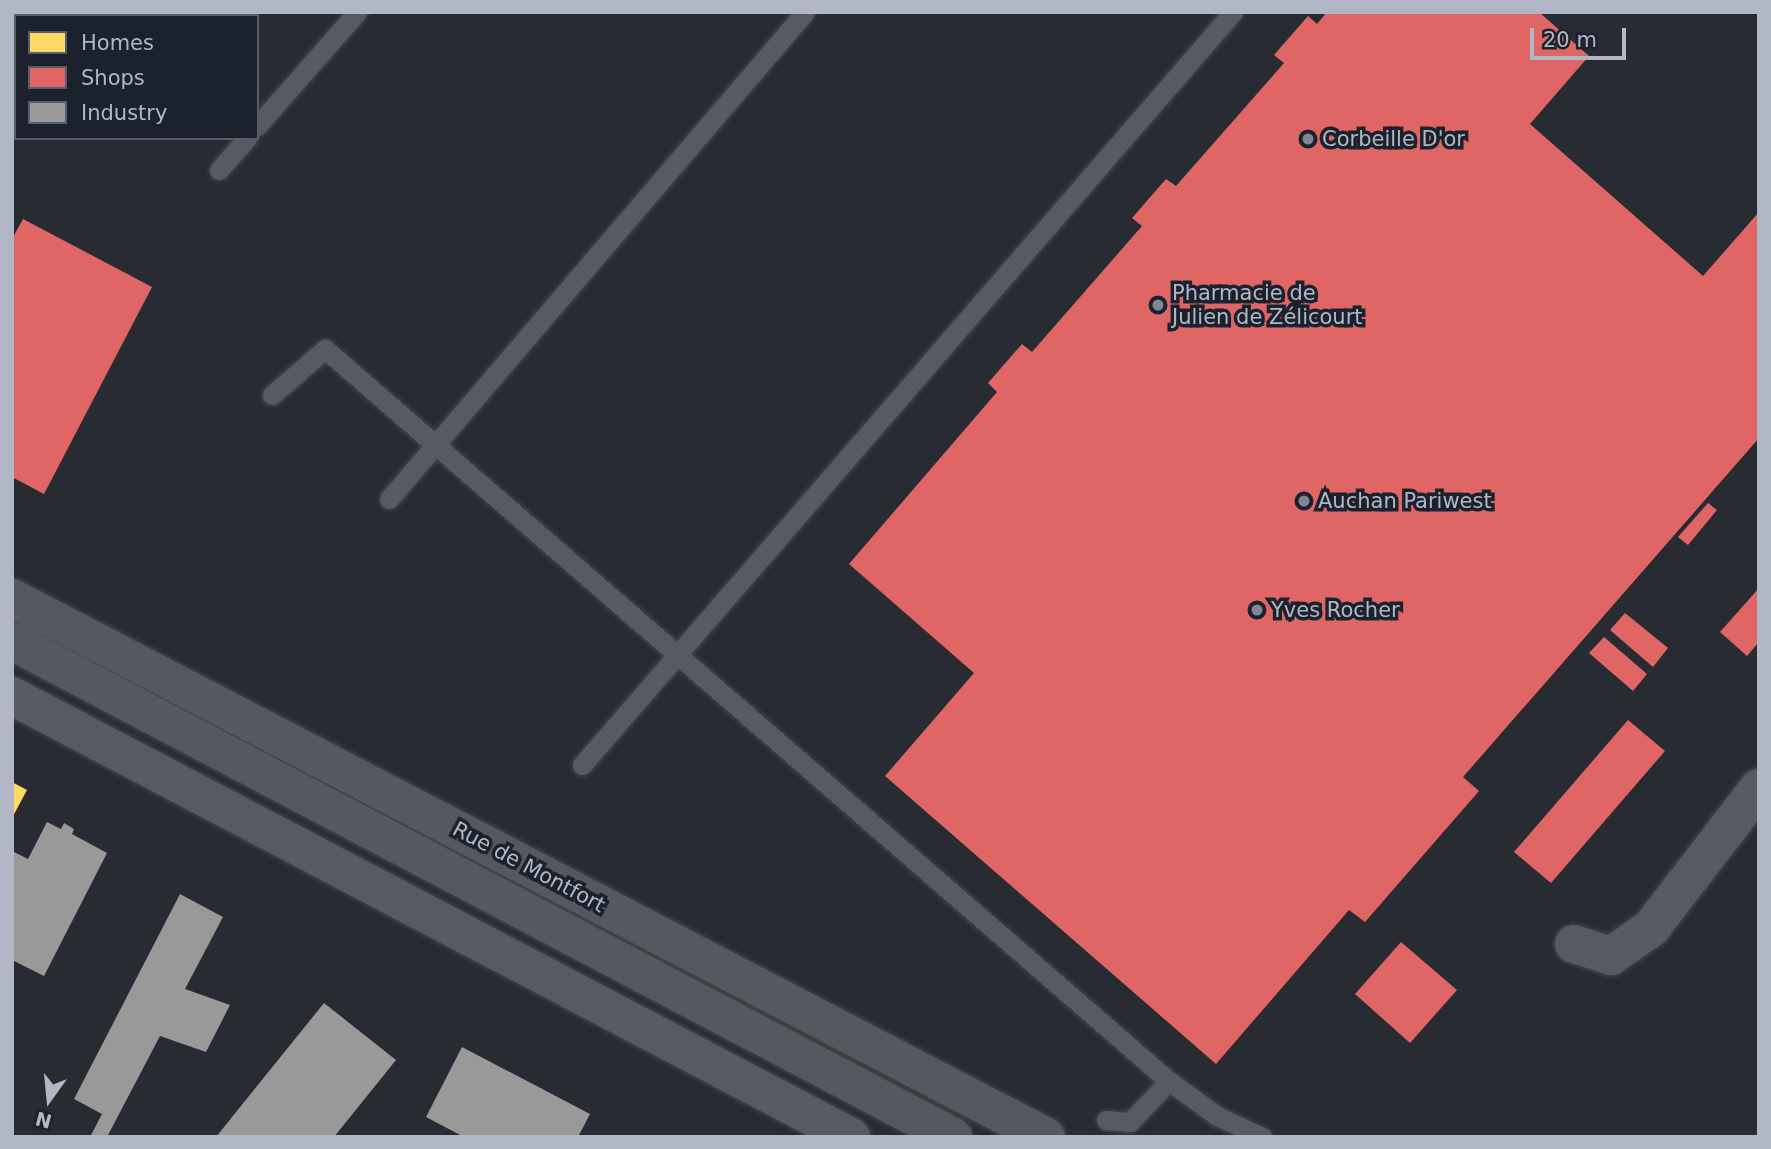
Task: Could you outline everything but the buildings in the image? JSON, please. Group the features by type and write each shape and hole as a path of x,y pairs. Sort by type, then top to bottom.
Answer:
{"street":[{"name":"Rue de Montfort","path":"12,598 1046,1137"},
{"name":"Rue de Montfort","path":"12,641 953,1137"},
{"path":"12,696 851,1137"},
{"path":"1574,944 1611,956 1651,928 1759,788"}],"lane":[{"path":"259,125 357,12"},
{"path":"389,499 805,12"},
{"path":"582,765 1233,12"},
{"path":"219,170 245,140"},
{"path":"272,395 325,349 1169,1081 1217,1116 1262,1137"},
{"path":"1106,1120 1129,1122 1169,1081"}],"place":[{"name":"Corbeille D'or","path":"1308,139"},
{"name":"Pharmacie de Julien de Zélicourt","path":"1158,305"},
{"name":"Auchan Pariwest","path":"1304,501"},
{"name":"Yves Rocher","path":"1257,610"}]}
